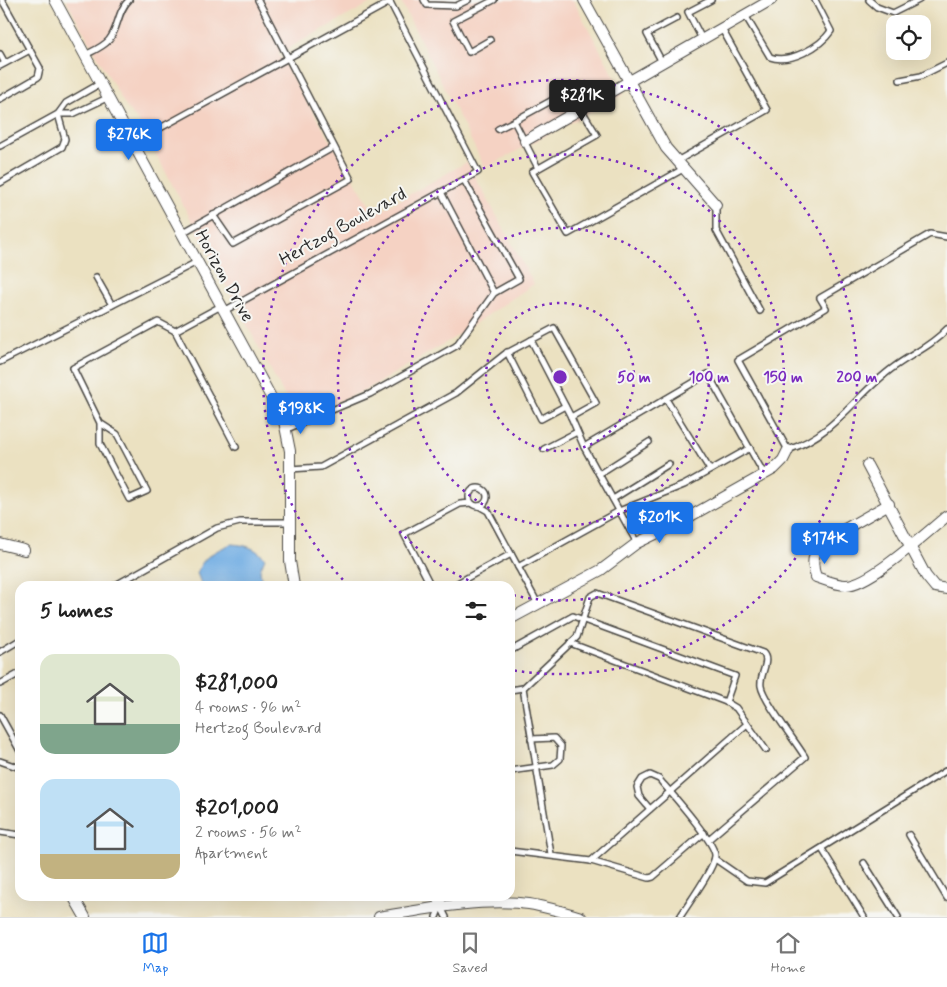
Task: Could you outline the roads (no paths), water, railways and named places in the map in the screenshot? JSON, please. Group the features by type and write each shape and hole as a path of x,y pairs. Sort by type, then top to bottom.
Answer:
{"street":[{"name":"Horizon Drive","path":"55,0 287,429 290,469 290,561 293,581"},
{"path":"584,0 652,127 680,165 716,205"},
{"path":"524,141 765,2"},
{"path":"515,616 601,570 637,543 680,522 779,465 788,450"},
{"path":"867,465 890,504 910,547 935,587 947,589"},
{"path":"890,504 822,542 814,551 812,568 816,577 846,585 863,581 910,547 947,516"},
{"path":"0,544 24,550"},
{"path":"76,901 85,917"},
{"path":"379,917 440,902 526,904 581,917"}],"lane":[{"path":"0,99 38,77 40,68 2,0"},
{"path":"85,55 103,45 111,37 121,11 129,0"},
{"path":"213,215 232,244 351,179 258,0"},
{"path":"424,0 427,5 456,6 468,0"},
{"path":"490,40 469,52 453,21 494,0"},
{"path":"702,39 688,12 711,0"},
{"path":"745,15 770,56 783,58 795,56 825,39 831,31 815,0"},
{"path":"869,0 877,7 893,13 919,0"},
{"path":"133,144 390,1"},
{"name":"Hertzog Boulevard","path":"175,330 223,308 478,172 390,1"},
{"path":"662,62 647,34 678,18"},
{"path":"581,108 596,135 532,172 568,234 767,110 722,28"},
{"path":"0,54 3,65 30,50"},
{"path":"900,80 921,76 947,62"},
{"path":"0,146 58,114 66,103 101,82"},
{"path":"498,129 580,85"},
{"path":"58,114 73,114 109,97"},
{"path":"0,183 62,147 65,139 58,114"},
{"path":"514,121 538,168"},
{"path":"182,233 334,148"},
{"path":"287,429 370,394 456,346 494,293 519,279 464,180"},
{"path":"441,192 494,293"},
{"path":"716,205 716,230 760,311"},
{"path":"947,237 930,234 820,298 826,308 738,360 788,450 808,443 823,432 893,368 933,344 947,329"},
{"path":"0,362 197,262"},
{"path":"96,277 112,305"},
{"path":"100,423 117,434 147,490 129,500 100,444 100,423 73,368 158,322 175,330 236,447"},
{"path":"290,469 321,467 456,393 507,352 554,328 596,403 571,417"},
{"path":"531,340 571,417 584,447 637,543"},
{"path":"507,352 541,419 565,406"},
{"path":"584,447 708,374 764,474"},
{"path":"666,399 710,470"},
{"path":"544,449 577,432"},
{"path":"599,474 650,442"},
{"path":"518,567 619,511 684,485 750,448"},
{"path":"613,499 669,464"},
{"path":"471,503 469,498 470,492 475,488 481,489 486,496 484,502 479,506"},
{"path":"428,581 404,534 460,504 471,503 488,511 538,604"},
{"path":"123,581 217,528 240,522 290,522"},
{"path":"461,581 511,554"},
{"path":"515,689 523,688 577,637 592,594 601,593 765,654 766,662 762,673 761,688 805,757 709,839"},
{"path":"515,648 573,616 735,676 726,702"},
{"path":"0,652 15,643"},
{"path":"570,644 726,702 736,708 766,750"},
{"path":"0,684 15,676"},
{"path":"523,688 550,854"},
{"path":"0,715 15,742"},
{"path":"591,861 747,724"},
{"path":"515,770 556,763 562,749 554,738 531,739"},
{"path":"0,761 15,766"},
{"path":"715,859 747,880 760,884 774,878 947,770"},
{"path":"650,809 638,791 642,779 655,776 670,791 709,839 715,852 715,859 680,917"},
{"path":"0,832 15,834"},
{"path":"515,851 550,854 591,861 644,878 652,877 704,833"},
{"path":"909,835 947,898"},
{"path":"822,848 864,917"},
{"path":"864,863 898,917"},
{"path":"436,917 440,902"},
{"path":"440,902 446,917"}],"water":[{"path":"231,544 250,547 257,551 265,558 260,570 261,581 200,581 197,573 200,567 206,558"}]}
